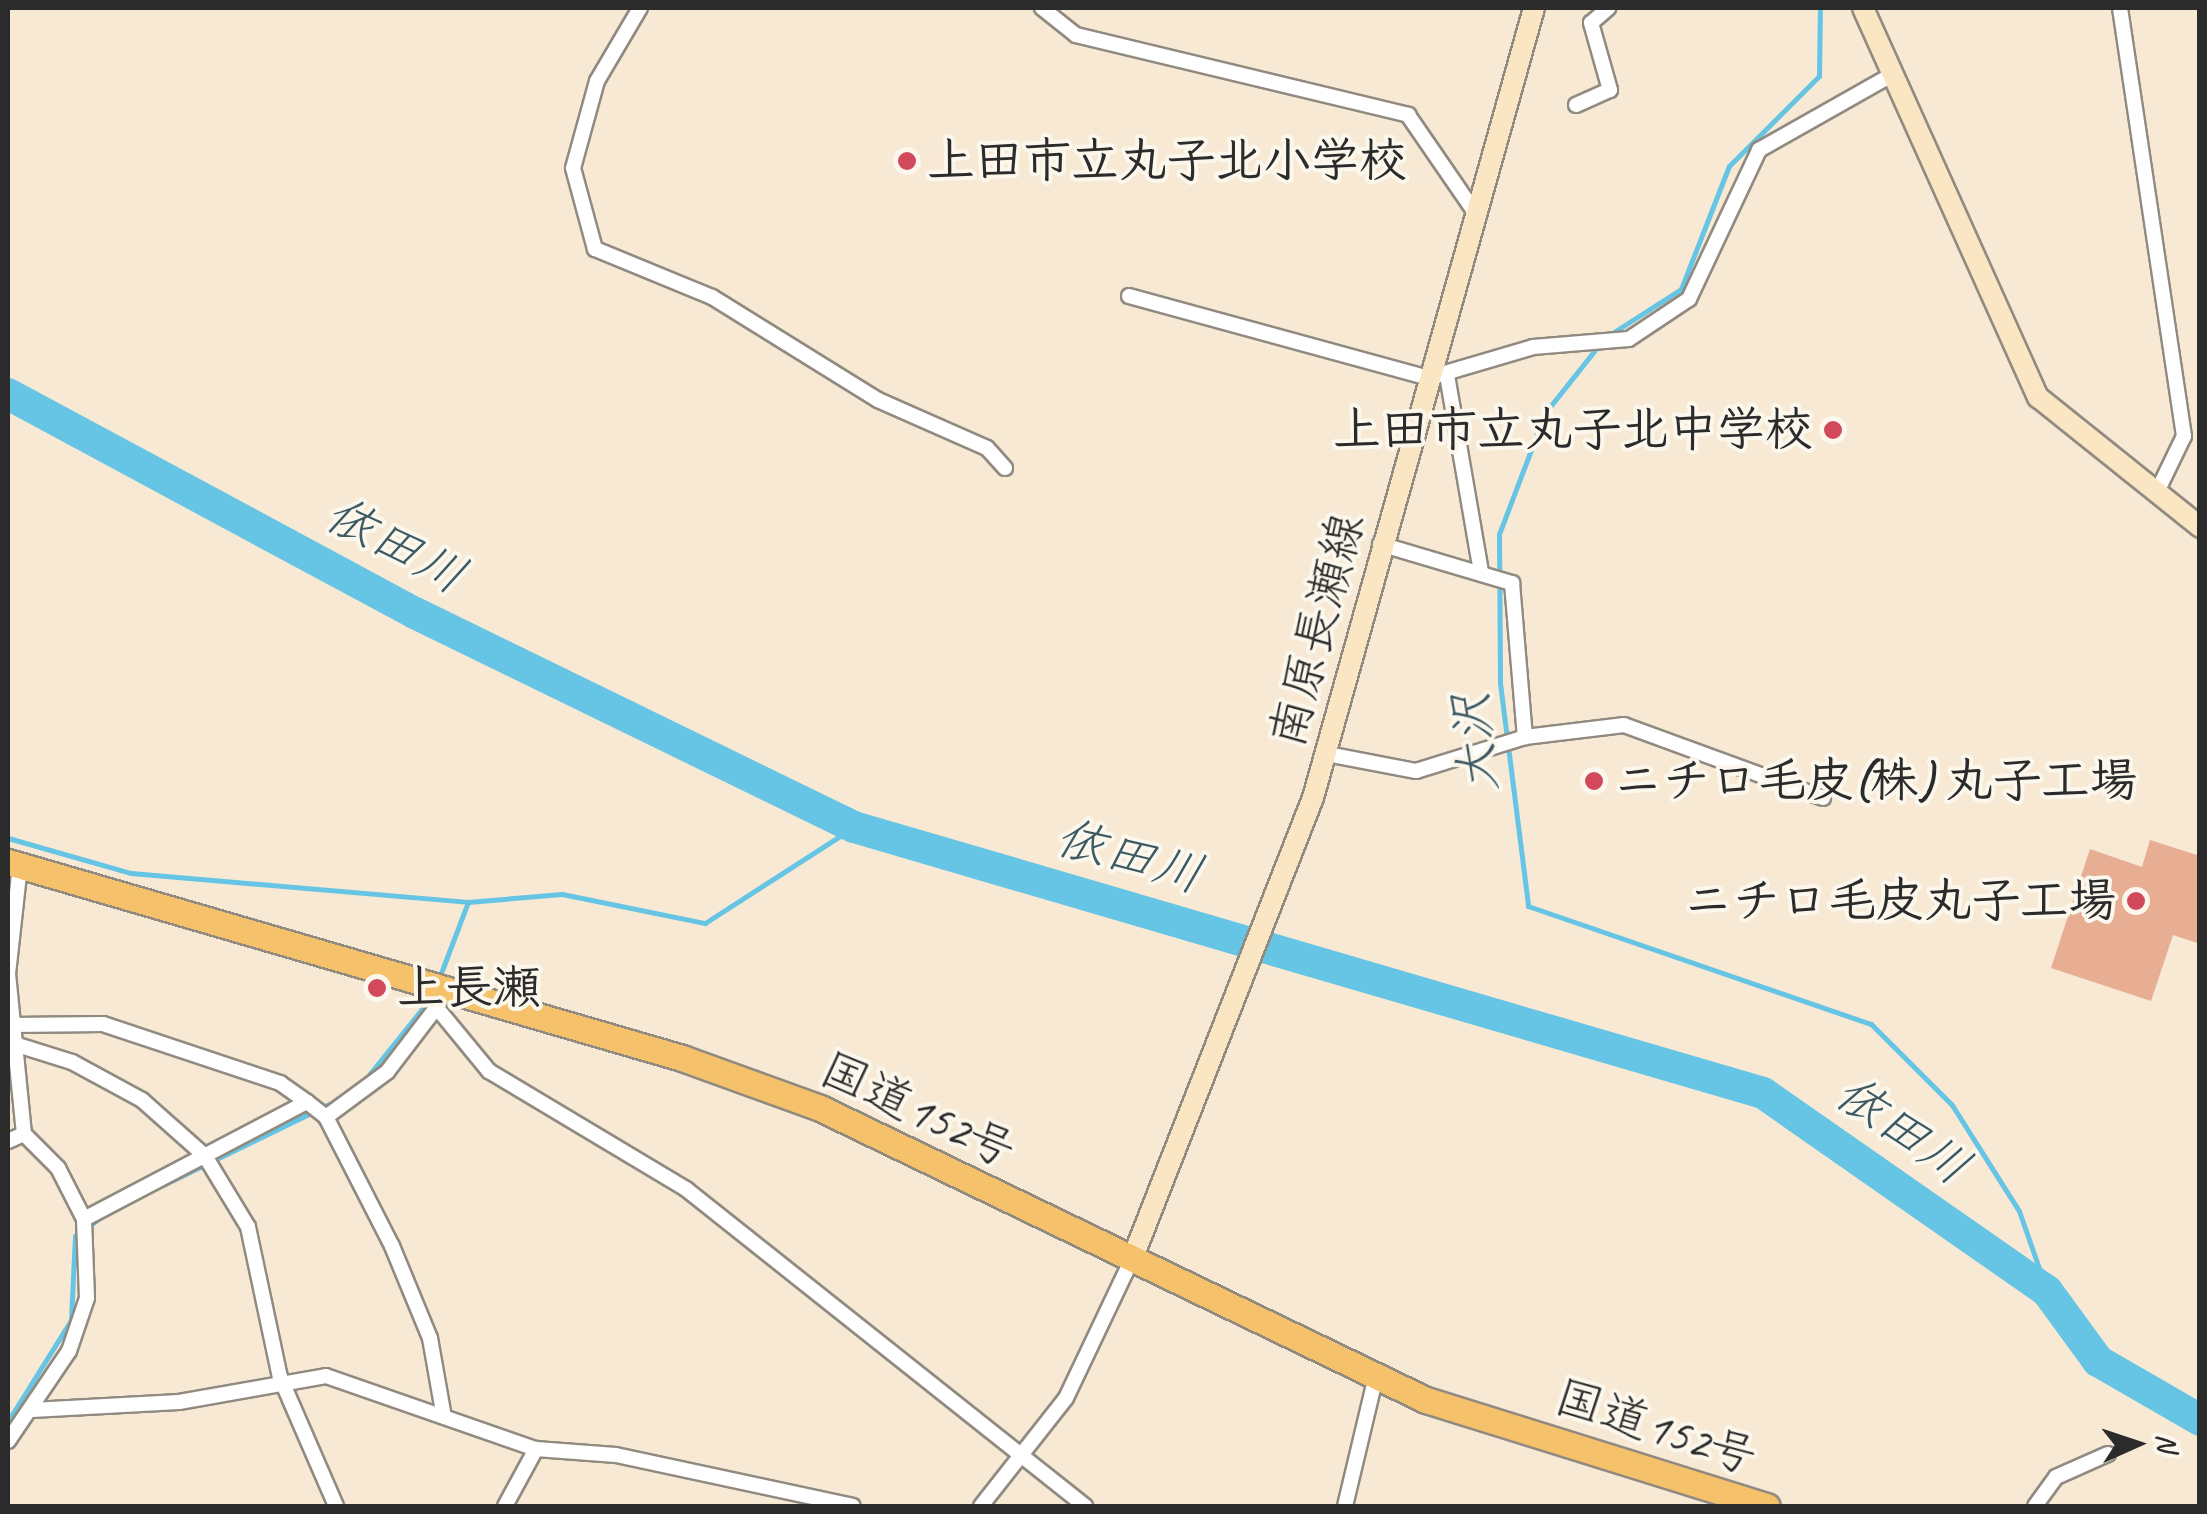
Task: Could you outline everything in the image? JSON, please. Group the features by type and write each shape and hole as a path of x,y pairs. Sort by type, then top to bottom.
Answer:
{"highway":[{"name":"国道152号","path":"14,864 440,999 820,1108 1376,1376 1766,1506"}],"main road":[{"name":"南原長瀬線","path":"1133,1257 1198,1107 1313,798 1380,544 1437,377 1534,8"},
{"path":"1864,8 1890,76 2038,397 2200,527"}],"street":[{"path":"640,8 597,80 573,168 595,249 712,296 878,400 987,448 1006,468"},
{"path":"1044,8 1076,35 1408,115 1478,217"},
{"path":"1576,105 1610,90 1591,22 1608,8"},
{"path":"2120,8 2184,436 2156,494"},
{"path":"1129,296 1437,377 1532,347 1629,339 1667,321 1689,299 1759,150 1890,76"},
{"path":"1437,377 1481,572"},
{"path":"1380,544 1512,584 1525,737"},
{"path":"1327,754 1416,771 1525,737 1624,724 1823,798"},
{"path":"8,1437 32,1410 84,1320 84,1219 58,1168 24,1134 10,1042 9,928 14,864"},
{"path":"326,1117 368,1091 440,999 489,1071 686,1190 1085,1506"},
{"path":"12,1025 103,1024 280,1083 326,1117 430,1338 444,1417"},
{"path":"10,1042 142,1100 205,1156 248,1227 280,1378 336,1506"},
{"path":"84,1219 307,1102"},
{"path":"8,1142 24,1134"},
{"path":"981,1506 1066,1398 1133,1257"},
{"path":"32,1410 179,1402 280,1378 326,1376 536,1449 616,1455 853,1506"},
{"path":"1345,1506 1376,1376"},
{"path":"505,1506 536,1449"},
{"path":"2035,1506 2056,1477 2108,1454"}],"building":[{"name":"ニチロ毛皮丸子工場","path":"2150,840 2200,856 2200,944 2173,935 2151,1001 2051,968 2090,849 2142,867"}],"waterway":[{"name":"大沢","path":"1606,337 1681,289 1729,166 1819,76 1820,8"},
{"name":"大沢","path":"1599,345 1545,413 1499,534 1500,683 1528,906 1871,1024 1952,1105 2019,1211 2047,1291"},
{"name":"依田川","path":"8,394 415,613 854,827 1763,1093 2047,1291 2098,1361 2200,1420"},
{"path":"8,838 131,873 468,902 562,894 705,923 854,827"},
{"path":"441,973 468,902"},
{"path":"364,1081 425,1005"},
{"path":"161,1186 339,1099"},
{"path":"8,1421 71,1320 75,1236 98,1219"}],"place":[{"name":"上田市立丸子北小学校","path":"907,161"},
{"name":"上田市立丸子北中学校","path":"1833,430"},
{"name":"ニチロ毛皮(株) 丸子工場","path":"1594,781"},
{"name":"ニチロ毛皮丸子工場","path":"2136,901"},
{"name":"上長瀬","path":"377,988"}]}
